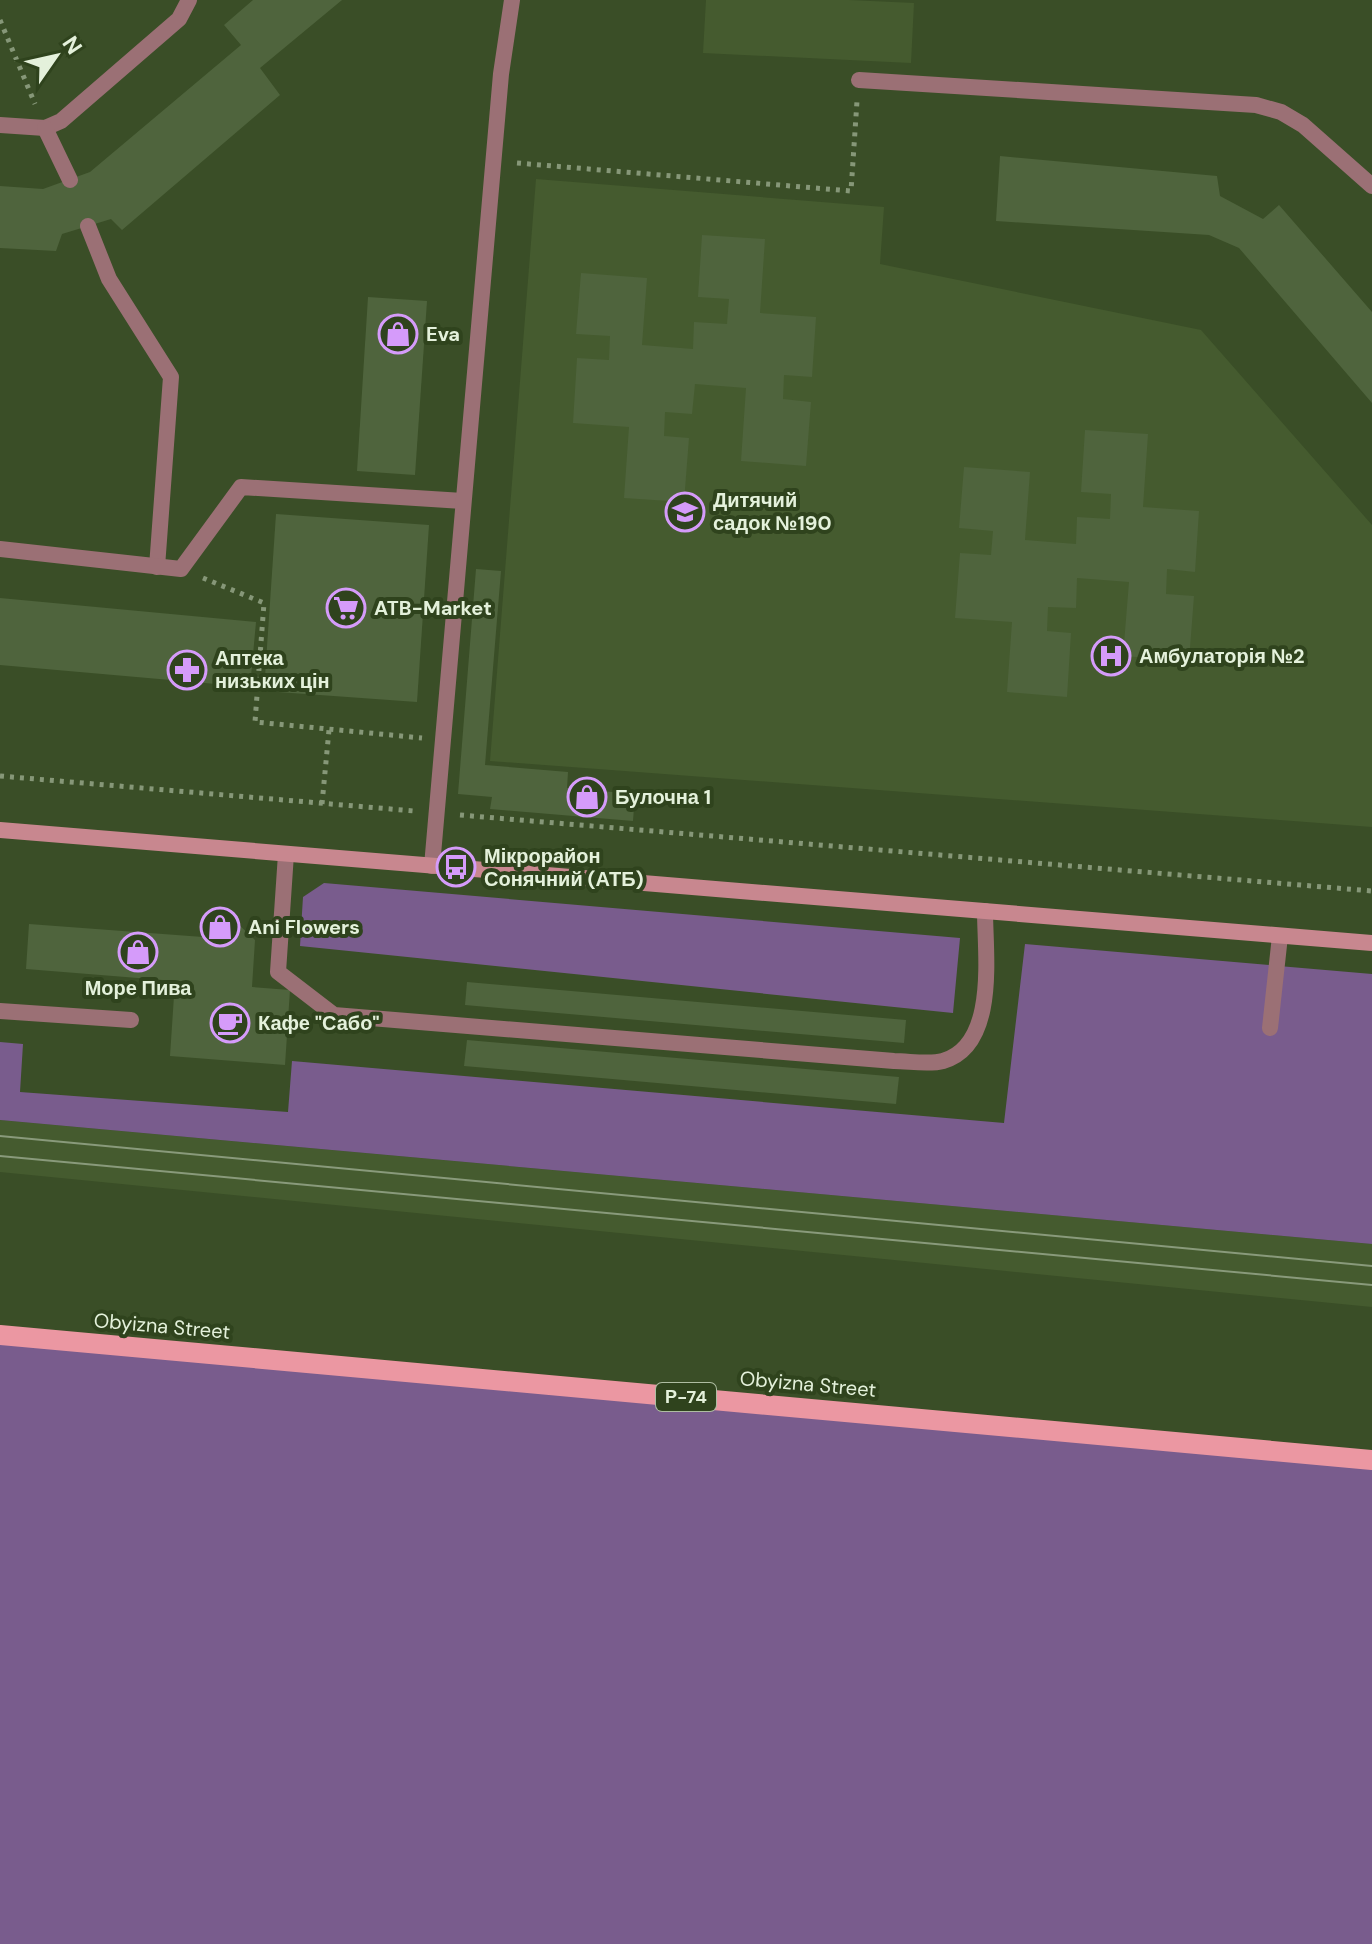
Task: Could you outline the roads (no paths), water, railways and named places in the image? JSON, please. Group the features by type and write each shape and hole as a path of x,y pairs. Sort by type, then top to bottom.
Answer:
{"main road":[{"name":"Obyizna Street","path":"0,1335 1372,1460"}],"street":[{"path":"0,830 1372,943"}],"lane":[{"path":"0,125 45,128 61,121 179,19 189,0"},
{"path":"432,866 501,74 512,0"},
{"path":"859,80 1256,105 1281,112 1303,125 1372,186"},
{"path":"45,128 70,180"},
{"path":"88,226 109,279 171,377 157,567"},
{"path":"0,549 181,569 241,487 463,501"},
{"path":"286,854 278,972 334,1015 894,1061 942,1061 962,1050 986,1007 985,911"},
{"path":"1270,1028 1280,936"},
{"path":"0,1011 131,1020"}],"tram line":[{"path":"0,1136 1372,1266"},
{"path":"0,1156 1372,1285"}],"place":[{"name":"Eva","path":"398,334"},
{"name":"Дитячий садок №190","path":"685,512"},
{"name":"ATB-Market","path":"346,608"},
{"name":"Амбулаторія №2","path":"1111,656"},
{"name":"Аптека низьких цін","path":"187,670"},
{"name":"Булочна 1","path":"587,797"},
{"name":"Мікрорайон Сонячний (АТБ)","path":"456,867"},
{"name":"Ani Flowers","path":"220,927"},
{"name":"Море Пива","path":"138,952"},
{"name":"Кафе \"Сабо\"","path":"230,1023"}]}
